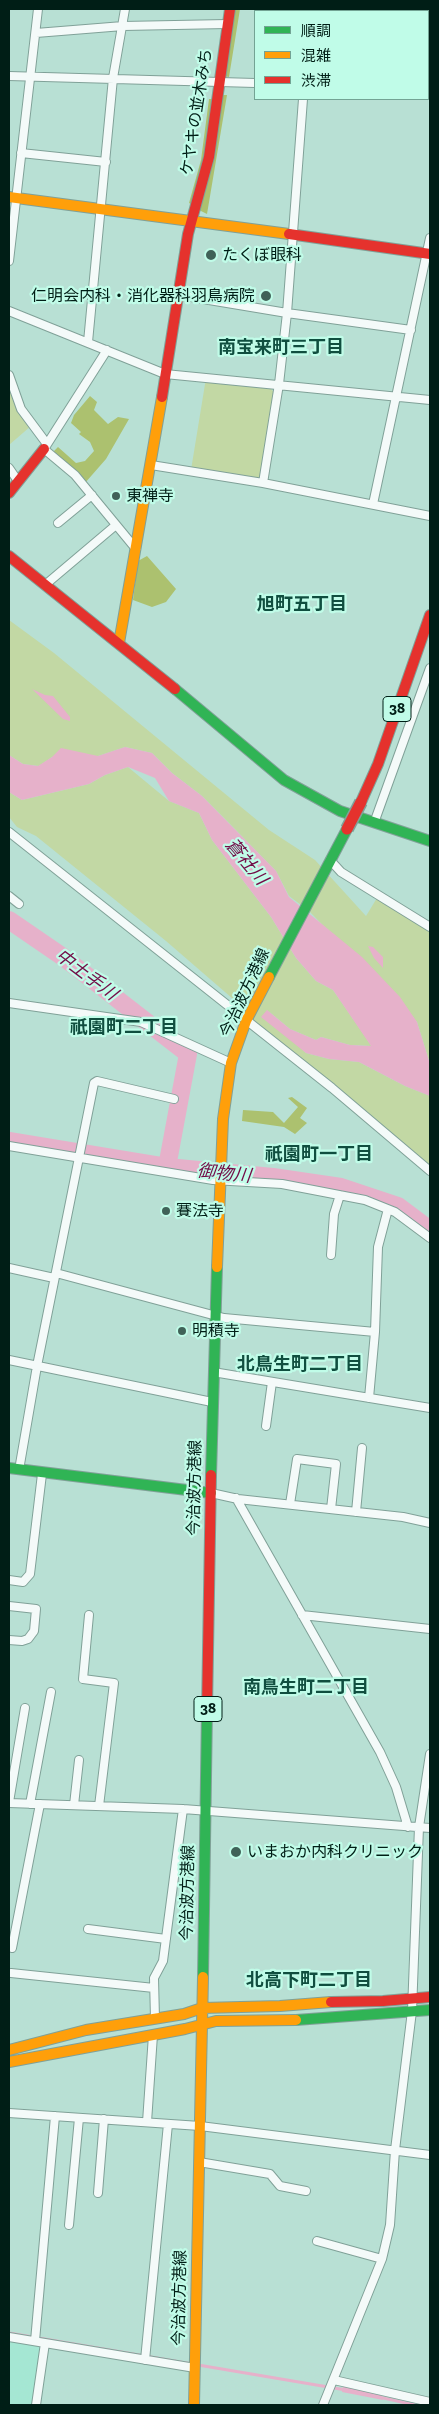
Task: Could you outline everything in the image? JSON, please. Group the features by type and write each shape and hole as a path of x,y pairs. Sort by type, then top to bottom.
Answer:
{"street":[{"path":"9,261 13,197 21,152 38,9"},
{"path":"88,342 113,78 125,9"},
{"name":"ケヤキの並木みち","path":"119,643 151,465 188,234 209,157 218,82 230,9"},
{"path":"36,33 123,26 227,24"},
{"path":"9,76 254,83"},
{"path":"263,483 279,384 287,314 303,100"},
{"path":"21,152 106,162"},
{"path":"13,197 429,253"},
{"path":"374,504 429,253 430,238"},
{"path":"178,295 287,314 411,330"},
{"path":"9,312 165,374 430,400"},
{"path":"9,493 45,447 107,350"},
{"path":"9,375 21,409 45,447 76,475 136,549"},
{"path":"151,465 263,483 430,516"},
{"path":"9,468 18,481"},
{"path":"58,523 92,495"},
{"path":"45,585 116,525"},
{"path":"9,556 119,643 284,780 324,804 374,823 430,840"},
{"name":"今治波方港線","path":"194,2405 212,1402 223,1120 231,1063 247,1019 361,802 378,764 430,615"},
{"path":"374,823 430,668"},
{"path":"9,832 247,1019 430,1171"},
{"path":"330,860 341,872 430,927"},
{"path":"9,896 19,904"},
{"path":"9,1002 141,1022 231,1063"},
{"path":"174,1099 97,1080 94,1083 37,1366 14,1469 42,1474 211,1493 236,1498 403,1517 430,1523"},
{"path":"9,1146 213,1180 282,1184 365,1200 395,1212 430,1238"},
{"path":"331,1254 334,1214 340,1195"},
{"path":"369,1398 375,1332 378,1247 388,1210"},
{"path":"9,1268 55,1275 216,1316 375,1332"},
{"path":"9,1360 212,1402"},
{"path":"213,1372 430,1408"},
{"path":"266,1426 272,1382"},
{"path":"356,1512 362,1448"},
{"path":"290,1504 297,1459 336,1464 331,1509"},
{"path":"9,1580 23,1582 30,1574 42,1474"},
{"path":"236,1498 380,1752 396,1787 408,1826"},
{"path":"9,1606 36,1609 34,1631 28,1639 22,1641 9,1640"},
{"path":"89,1615 83,1679 114,1683 99,1806"},
{"path":"302,1615 430,1629"},
{"path":"30,1804 51,1692"},
{"path":"25,1708 9,1802 206,1810 430,1828"},
{"path":"324,2405 382,2259 390,2225 395,2150 412,2011 411,1997 419,1827 430,1754"},
{"path":"74,1805 79,1760"},
{"path":"12,1948 40,1804"},
{"path":"155,2019 154,1988 156,1971 163,1961 183,1809"},
{"path":"88,1929 166,1938"},
{"path":"10,1973 154,1988"},
{"path":"9,2050 86,2030 184,2014 202,2008 280,2006 430,1997"},
{"path":"9,2062 184,2029 216,2021 316,2020 430,2010"},
{"path":"147,2122 153,2035"},
{"path":"9,2113 200,2126 430,2155"},
{"path":"35,2341 55,2116"},
{"path":"68,2224 80,2118"},
{"path":"98,2193 104,2119"},
{"path":"145,2360 168,2124"},
{"path":"199,2162 270,2174 280,2186 306,2190"},
{"path":"317,2241 382,2259"},
{"path":"9,2337 195,2368"},
{"path":"36,2405 45,2343"},
{"path":"334,2380 430,2402"},
{"path":"405,2405 406,2396"}],"shaded area":[{"path":"206,378 271,389 274,392 261,481 191,470"},
{"path":"9,379 31,426 9,445"},
{"path":"9,620 54,653 269,830 315,860 366,916 377,898 430,932 430,1064 417,1022 309,911 289,896 276,871 228,822 202,796 172,773 152,753 125,747 98,756 52,757 39,766 23,764 9,755"},
{"path":"128,767 169,801 199,813 212,840 271,917 296,958 316,981 333,990 372,1046 350,1045 321,1037 316,1040 290,1029 267,1010 306,1053 329,1059 359,1062 405,1086 430,1096 430,1167 329,1081 257,1024 240,1005 166,941 36,836 17,827 9,817 9,792 22,800 89,784 105,775"},
{"path":"9,2340 41,2345 32,2405 9,2405"}],"green space":[{"path":"234,9 240,9 229,77 223,76"},
{"path":"220,95 227,95 207,214 199,210"},
{"path":"209,99 214,99 205,162 194,206 189,203 201,160"},
{"path":"90,396 97,402 94,410 108,424 118,417 129,419 106,459 85,483 52,453 58,447 76,463 85,461 94,451 90,442 79,434 81,432 71,423 74,415"},
{"path":"147,556 176,589 166,602 152,607 133,600 138,561"},
{"path":"292,1097 307,1108 300,1118 307,1123 295,1134 284,1127 242,1121 243,1110 273,1112 284,1123 298,1107 288,1098"}],"water":[{"path":"32,689 45,695 53,696 70,717 70,721 63,719"},
{"name":"蒼社川","path":"125,747 152,753 172,773 202,796 276,871 289,897 362,957 400,997 417,1022 430,1064 430,1096 405,1086 359,1062 329,1059 306,1053 261,1017 267,1010 290,1029 316,1040 321,1037 350,1045 371,1046 333,990 316,981 296,958 271,917 212,840 199,813 169,801 155,778 128,767 105,775 89,784 22,800 9,792 9,755 23,764 38,766 52,757 61,748 98,756"},
{"path":"368,946 373,947 383,957 383,968 374,958"},
{"path":"343,2385 381,2393 383,2400 342,2392"}],"waterway":[{"name":"中土手川","path":"9,920 63,957 188,1054 167,1167"},
{"name":"御物川","path":"9,1141 167,1167 273,1177 341,1187 398,1206 430,1230"},
{"path":"9,2333 346,2390"},
{"path":"379,2397 415,2405"}],"traffic: fast":[{"path":"175,689 284,780 340,811 430,841"},
{"path":"269,977 347,829"},
{"path":"211,1475 217,1267"},
{"path":"9,1468 211,1493"},
{"path":"203,1977 207,1710"},
{"path":"296,2020 430,2010"}],"traffic: slow":[{"path":"9,197 289,234"},
{"path":"119,643 162,397"},
{"path":"217,1267 223,1119 231,1063 246,1021 269,977"},
{"path":"194,2405 203,1977"},
{"path":"9,2050 86,2030 184,2014 202,2008 280,2006 331,2002"},
{"path":"9,2062 185,2029 216,2021 296,2020"}],"traffic: jam":[{"path":"162,397 188,234 209,157 230,9"},
{"path":"289,234 430,254"},
{"path":"9,493 44,449"},
{"path":"9,556 175,689"},
{"path":"361,802 378,764 430,615"},
{"path":"347,829 361,802"},
{"path":"207,1710 211,1475"},
{"path":"331,2002 383,2001 430,1997"}],"place":[{"name":"たくぼ眼科","path":"211,255"},
{"name":"仁明会内科・消化器科羽鳥病院","path":"266,296"},
{"name":"東禅寺","path":"116,496"},
{"name":"賽法寺","path":"166,1211"},
{"name":"明積寺","path":"182,1331"},
{"name":"いまおか内科クリニック","path":"236,1852"}],"district":[{"name":"南宝来町三丁目","path":"281,348"},
{"name":"旭町五丁目","path":"302,605"},
{"name":"祇園町二丁目","path":"124,1028"},
{"name":"祇園町一丁目","path":"319,1155"},
{"name":"北鳥生町二丁目","path":"300,1365"},
{"name":"南鳥生町二丁目","path":"306,1688"},
{"name":"北高下町二丁目","path":"309,1981"}]}
